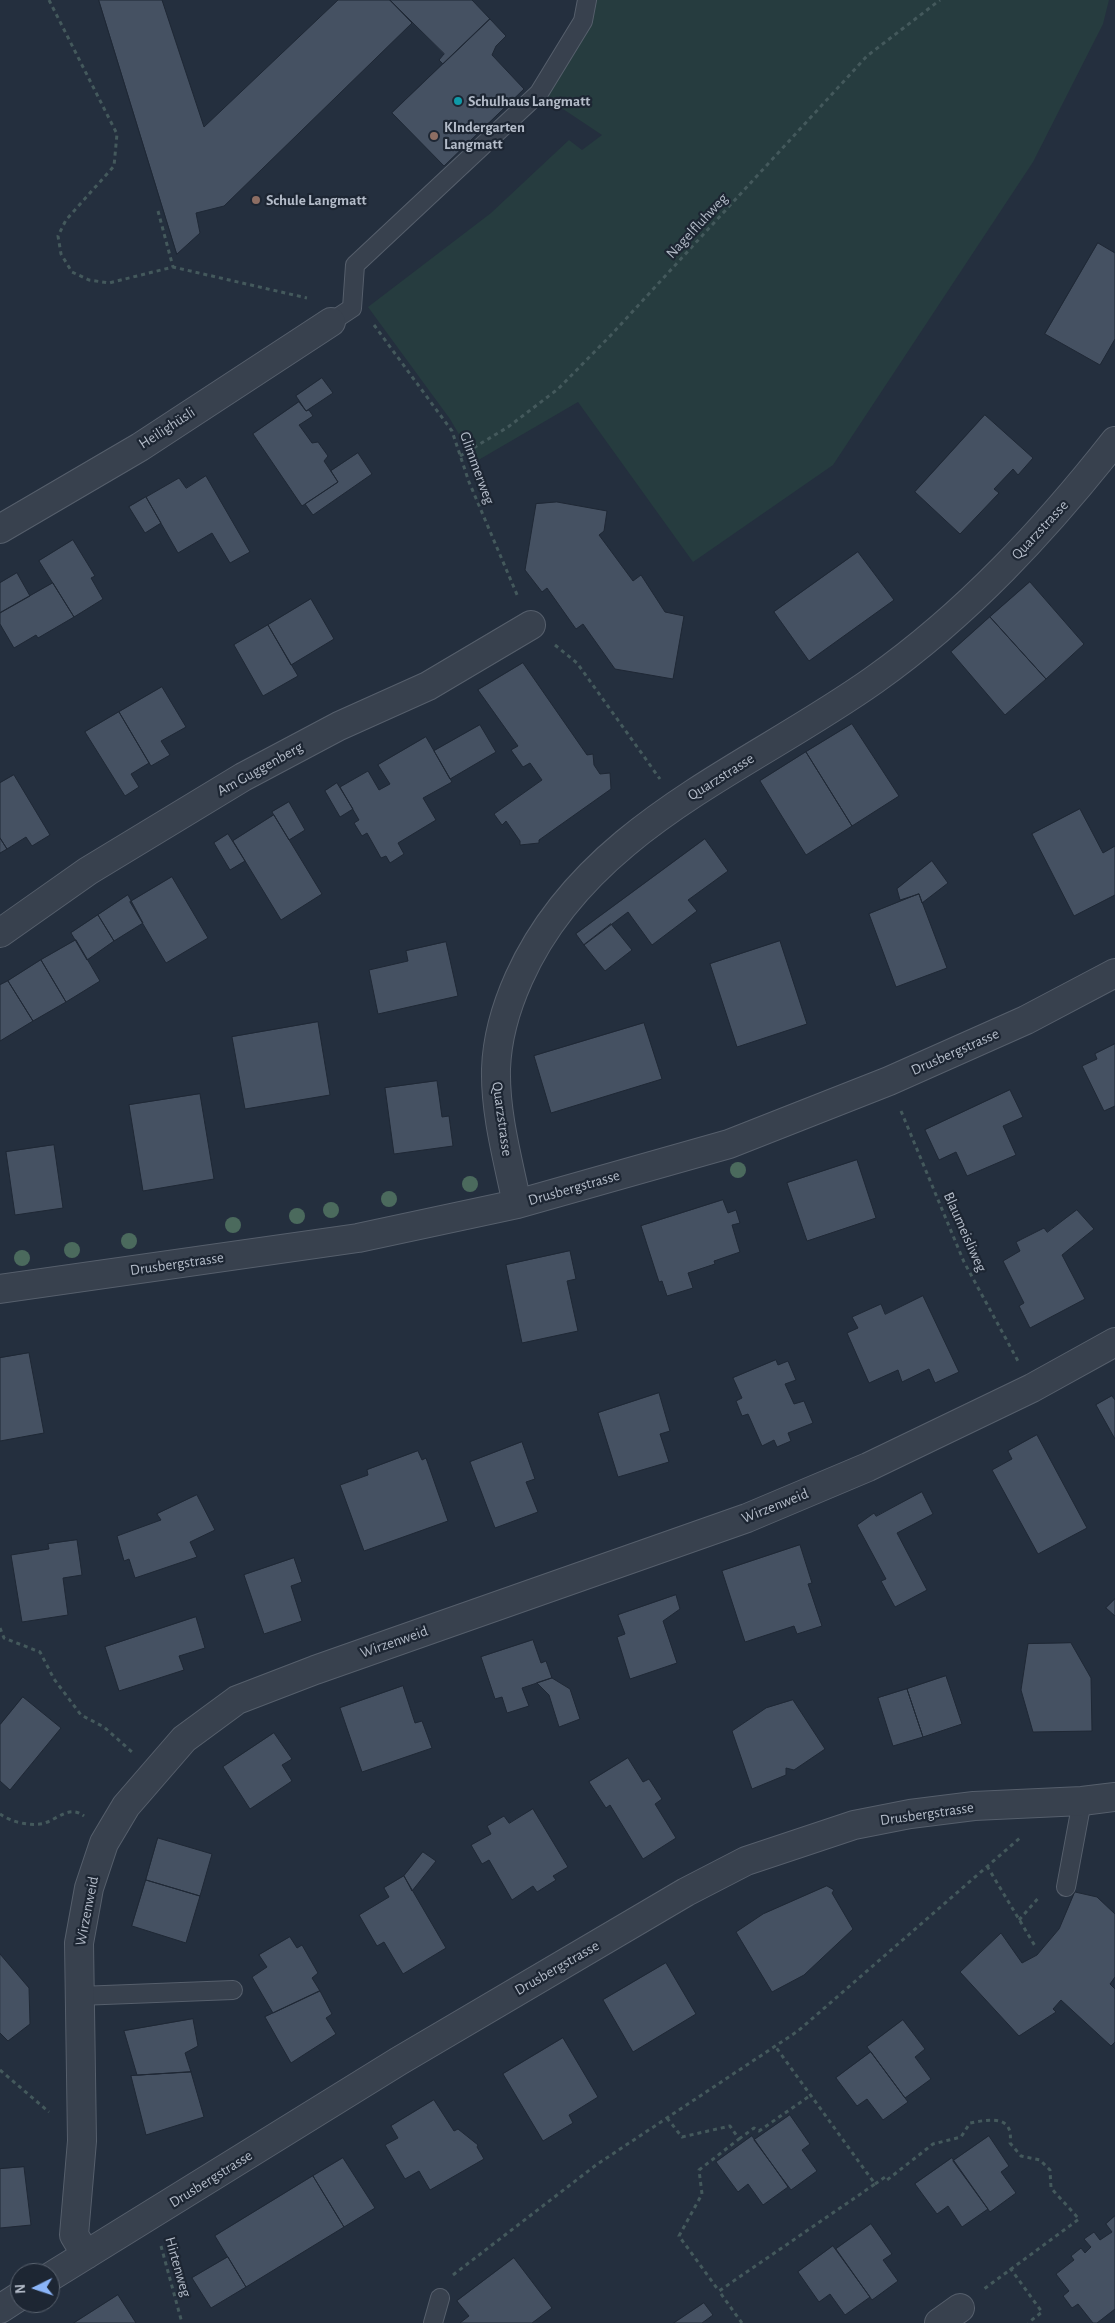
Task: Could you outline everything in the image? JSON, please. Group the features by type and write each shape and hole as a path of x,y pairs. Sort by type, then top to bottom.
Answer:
{"street":[{"name":"Heilighüsli","path":"0,529 140,447 341,315"},
{"name":"Quarzstrasse","path":"517,1204 500,1117 496,1070 502,1027 512,992 529,955 556,914 589,875 630,837 874,680 944,625 1016,557 1068,500 1115,441"},
{"name":"Am Guggenberg","path":"0,933 88,871 243,777 339,726 428,686 531,625"},
{"name":"Drusbergstrasse","path":"0,1289 358,1238 517,1204 729,1144 889,1081 1026,1020 1115,973"},
{"name":"Wirzenweid","path":"86,2255 74,2235 82,2141 79,1943 89,1888 104,1843 126,1806 184,1739 237,1700 324,1667 747,1518 868,1467 1032,1388 1115,1342"},
{"name":"Drusbergstrasse","path":"60,2271 398,2061 686,1892 746,1861 854,1825 910,1814 974,1806 1082,1801 1115,1797"}],"lane":[{"path":"341,315 355,265 539,93 584,21 587,0"},
{"path":"1066,1887 1082,1801"},
{"path":"79,1996 233,1990"},
{"path":"432,2323 440,2298"}],"path":[{"path":"49,0 117,134 114,166 66,220 58,236 61,254 72,272 89,280 109,283 173,267 341,315"},
{"name":"Nagelfluhweg","path":"460,456 508,428 558,389 653,290 867,56 940,0"},
{"path":"158,211 173,267"},
{"name":"Glimmerweg","path":"341,315 372,323 452,431 460,456 509,577"},
{"path":"577,663 650,766"},
{"name":"Blaumeisliweg","path":"889,1081 964,1262 1032,1388"},
{"path":"0,1628 4,1638 40,1652 54,1679 81,1715 104,1727 154,1772"},
{"path":"440,2298 453,2274 596,2165 798,2031 1025,1833 1044,1803"},
{"path":"0,1814 5,1818 27,1824 45,1823 64,1812 80,1813 90,1821 104,1843"},
{"path":"987,1866 1035,1946"},
{"path":"776,2046 875,2184"},
{"path":"0,2070 82,2141"},
{"path":"742,2323 678,2236 702,2194 699,2170 739,2138 754,2128 759,2131 811,2095"},
{"path":"667,2118 682,2137 730,2126 739,2138"},
{"path":"719,2291 885,2177 887,2180 933,2144 961,2137 970,2123 995,2119 1007,2125 1011,2134 1010,2144 1020,2156 1040,2160 1050,2170 1051,2188 1079,2219 1010,2268 950,2315"},
{"name":"Hirtenweg","path":"148,2218 160,2239 182,2323"},
{"path":"1010,2268 1042,2312 1028,2323"}],"green space":[{"path":"587,0 1109,0 1103,24 1033,162 833,465 693,562 578,402 475,462 450,419 368,307 491,213 569,140 582,150 602,135 539,93"}],"building":[{"path":"99,0 162,0 204,127 338,0 390,0 412,23 224,206 196,213 200,233 177,254"},
{"path":"390,0 472,0 490,19 443,64 439,60 444,54"},
{"name":"Schulhaus Langmatt","path":"490,19 506,36 496,46 492,55 524,89 444,166 392,113"},
{"path":"1098,243 1115,253 1115,339 1100,365 1045,334"},
{"path":"322,378 333,393 306,411 296,396"},
{"path":"299,402 313,416 299,425 312,443 318,442 328,456 324,461 338,482 302,506 253,434"},
{"path":"985,415 1033,458 1018,475 1013,469 994,489 999,493 960,534 915,492"},
{"path":"358,453 372,474 313,515 305,504 338,482 331,471"},
{"path":"206,476 250,552 230,563 212,533 178,553 146,497 179,478 186,488"},
{"path":"146,497 161,523 145,533 129,507"},
{"path":"557,502 607,511 604,531 599,535 633,581 641,575 665,612 684,616 673,679 615,669 583,624 576,629 547,588 542,592 525,570 536,504"},
{"path":"73,540 95,576 91,578 103,599 74,617 39,561"},
{"path":"858,552 894,600 809,661 774,612"},
{"path":"17,573 30,596 0,613 0,583"},
{"path":"1030,582 1084,644 1046,679 990,617"},
{"path":"53,583 74,617 38,638 36,635 14,648 0,624 0,613"},
{"path":"311,599 334,639 291,665 268,625"},
{"path":"990,617 1046,679 1005,715 951,652"},
{"path":"268,625 298,676 263,696 234,645"},
{"path":"523,663 587,755 593,754 594,765 600,774 610,773 611,789 539,840 539,843 520,845 520,841 506,821 502,825 494,814 542,780 530,763 523,767 511,750 518,746 478,690"},
{"path":"162,687 186,727 161,741 170,755 151,766 119,712"},
{"path":"119,712 149,763 131,774 139,787 125,796 85,732"},
{"path":"852,724 899,796 852,826 806,752"},
{"path":"480,725 496,752 450,779 434,751"},
{"path":"426,737 452,782 423,798 436,820 398,843 404,854 390,863 386,856 381,858 367,833 362,836 354,823 359,820 340,787 368,771 379,790 390,784 378,765"},
{"path":"806,752 852,826 806,855 760,781"},
{"path":"14,775 50,835 32,846 26,837 7,849 0,838 0,783"},
{"path":"337,783 353,809 340,817 325,791"},
{"path":"289,802 305,830 289,840 272,812"},
{"path":"1080,809 1103,853 1115,846 1115,895 1074,916 1032,834"},
{"path":"274,815 322,894 281,920 233,841"},
{"path":"228,834 245,861 230,870 214,843"},
{"path":"0,838 7,849 0,853"},
{"path":"705,839 728,871 688,900 697,911 652,945 628,912 584,945 576,934"},
{"path":"932,861 948,883 922,903 919,894 900,900 897,889"},
{"path":"172,877 208,938 166,963 130,902"},
{"path":"919,894 947,968 896,987 869,914"},
{"path":"128,895 143,923 114,941 98,915"},
{"path":"98,915 114,941 87,960 71,933"},
{"path":"611,924 632,950 605,971 584,945"},
{"path":"76,940 100,981 66,1002 41,960"},
{"path":"780,941 807,1024 737,1047 710,964"},
{"path":"446,942 458,996 378,1014 369,970 408,961 406,951"},
{"path":"41,960 66,1002 33,1021 8,981"},
{"path":"8,981 33,1021 0,1041 0,985"},
{"path":"318,1022 330,1095 245,1109 232,1037"},
{"path":"644,1023 662,1079 551,1113 534,1056"},
{"path":"1115,1044 1115,1106 1104,1111 1082,1066 1097,1059 1095,1054"},
{"path":"437,1081 442,1117 449,1116 453,1146 394,1154 385,1088"},
{"path":"1010,1090 1023,1117 1003,1126 1016,1155 967,1176 956,1152 939,1160 925,1130"},
{"path":"200,1094 214,1179 143,1191 129,1105"},
{"path":"54,1145 63,1208 15,1215 6,1152"},
{"path":"857,1160 876,1218 807,1241 787,1183"},
{"path":"723,1200 728,1213 736,1210 740,1223 732,1225 740,1252 714,1261 715,1264 688,1273 693,1288 667,1296 662,1281 659,1282 641,1226"},
{"path":"1077,1210 1094,1229 1062,1255 1085,1299 1030,1328 1019,1306 1024,1303 1003,1261 1020,1251 1016,1242 1044,1228 1047,1232"},
{"path":"570,1251 576,1279 567,1281 578,1331 522,1343 506,1265"},
{"path":"923,1296 959,1372 935,1383 929,1369 902,1382 898,1370 869,1383 847,1333 858,1328 852,1317 881,1304 885,1314"},
{"path":"29,1353 44,1433 0,1441 0,1358"},
{"path":"776,1360 778,1365 788,1361 796,1380 785,1384 794,1404 804,1401 813,1423 788,1433 791,1441 777,1447 774,1440 762,1446 748,1414 742,1416 736,1401 742,1398 733,1378"},
{"path":"659,1393 670,1431 660,1434 669,1462 618,1477 598,1413"},
{"path":"1112,1396 1115,1400 1115,1439 1096,1405"},
{"path":"1037,1435 1087,1528 1038,1554 992,1470 1012,1459 1008,1451"},
{"path":"522,1442 535,1479 526,1482 538,1512 495,1528 470,1462"},
{"path":"418,1451 422,1460 426,1458 448,1521 364,1551 340,1485 368,1475 367,1470"},
{"path":"922,1492 933,1514 897,1533 927,1590 895,1607 881,1581 886,1579 857,1525 874,1513 876,1516"},
{"path":"197,1495 215,1530 190,1542 197,1557 135,1578 129,1559 124,1561 117,1536 161,1520 157,1514"},
{"path":"77,1540 82,1575 63,1578 68,1615 22,1622 11,1555 49,1549 48,1544"},
{"path":"800,1545 812,1583 808,1584 822,1626 797,1634 794,1626 745,1642 722,1571"},
{"path":"294,1558 302,1582 291,1586 302,1621 264,1634 244,1575"},
{"path":"676,1595 680,1609 663,1621 677,1663 630,1679 617,1637 625,1634 618,1615"},
{"path":"1115,1599 1115,1616 1106,1608"},
{"path":"196,1617 205,1648 179,1656 184,1670 119,1691 105,1647"},
{"path":"533,1640 541,1663 546,1661 552,1678 522,1688 529,1706 507,1713 502,1697 495,1699 481,1657"},
{"path":"1071,1643 1091,1678 1092,1731 1033,1732 1021,1690 1028,1644"},
{"path":"946,1676 962,1724 923,1737 907,1689"},
{"path":"552,1678 570,1689 580,1719 559,1727 549,1695 537,1683"},
{"path":"403,1686 415,1723 422,1721 432,1748 362,1772 340,1708"},
{"path":"907,1689 923,1737 893,1746 878,1698"},
{"path":"23,1697 61,1728 10,1790 0,1781 0,1725"},
{"path":"793,1700 825,1749 794,1770 786,1768 786,1775 752,1789 732,1731 766,1708"},
{"path":"274,1733 292,1759 282,1765 292,1781 250,1809 223,1767"},
{"path":"628,1758 643,1782 649,1779 662,1799 655,1804 676,1838 643,1859 610,1805 606,1808 589,1782"},
{"path":"533,1809 568,1867 553,1876 556,1880 537,1892 533,1886 512,1900 489,1860 482,1864 471,1845 491,1834 487,1826 504,1816 509,1823"},
{"path":"158,1838 212,1854 200,1896 146,1880"},
{"path":"423,1852 436,1861 412,1891 404,1876"},
{"path":"404,1876 446,1948 403,1974 384,1942 377,1946 359,1915 389,1897 384,1888"},
{"path":"146,1880 200,1896 186,1943 132,1926"},
{"path":"827,1886 834,1890 832,1893 853,1929 804,1975 772,1992 736,1932 763,1914"},
{"path":"1075,1892 1097,1897 1115,1914 1115,1977 1110,1984 1115,1989 1115,2042 1111,2046 1061,2000 1053,2009 1056,2012 1019,2036 960,1972 1001,1933 1022,1963 1037,1955 1059,1929"},
{"path":"290,1937 297,1948 302,1945 318,1973 312,1978 320,1991 273,2013 252,1977 267,1967 259,1955"},
{"path":"0,1954 29,1988 30,2024 8,2041 0,2033"},
{"path":"666,1963 696,2014 633,2052 603,2000"},
{"path":"320,1991 332,2014 326,2018 336,2034 291,2063 265,2017"},
{"path":"193,2019 198,2046 185,2053 191,2072 137,2075 124,2031"},
{"path":"903,2020 925,2049 915,2057 931,2079 905,2098 867,2047"},
{"path":"563,2038 598,2097 569,2115 573,2123 543,2141 503,2074"},
{"path":"871,2052 908,2102 883,2120 867,2099 857,2106 836,2078"},
{"path":"191,2072 204,2117 146,2135 131,2076"},
{"path":"434,2100 454,2131 458,2129 478,2145 477,2147 484,2159 430,2190 419,2171 405,2179 385,2145 398,2138 391,2126"},
{"path":"790,2115 810,2144 802,2150 817,2171 791,2190 754,2140"},
{"path":"752,2136 788,2187 763,2205 748,2184 738,2192 716,2162"},
{"path":"989,2136 1009,2166 1001,2172 1016,2193 990,2212 953,2161"},
{"path":"343,2158 375,2208 344,2227 313,2176"},
{"path":"952,2158 988,2209 962,2227 948,2206 937,2214 915,2184"},
{"path":"24,2167 31,2225 0,2228 0,2169"},
{"path":"313,2176 344,2227 246,2287 215,2236"},
{"path":"1115,2216 1115,2309 1097,2323 1093,2323 1078,2304 1072,2308 1063,2296 1069,2291 1056,2274 1074,2260 1071,2256 1081,2248 1085,2253 1091,2247 1084,2239 1094,2232 1100,2240 1112,2232 1106,2224"},
{"path":"871,2224 892,2254 883,2260 898,2281 872,2300 836,2249"},
{"path":"833,2246 870,2297 845,2315 830,2294 819,2302 798,2272"},
{"path":"228,2257 246,2287 211,2308 192,2278"},
{"path":"514,2258 552,2308 532,2323 460,2323 469,2316 457,2301"},
{"path":"118,2295 136,2323 74,2323"},
{"path":"704,2303 713,2315 702,2323 674,2323"}],"place":[{"name":"Schulhaus Langmatt","path":"458,101"},
{"name":"KIndergarten Langmatt","path":"434,136"},
{"name":"Schule Langmatt","path":"256,200"}]}
